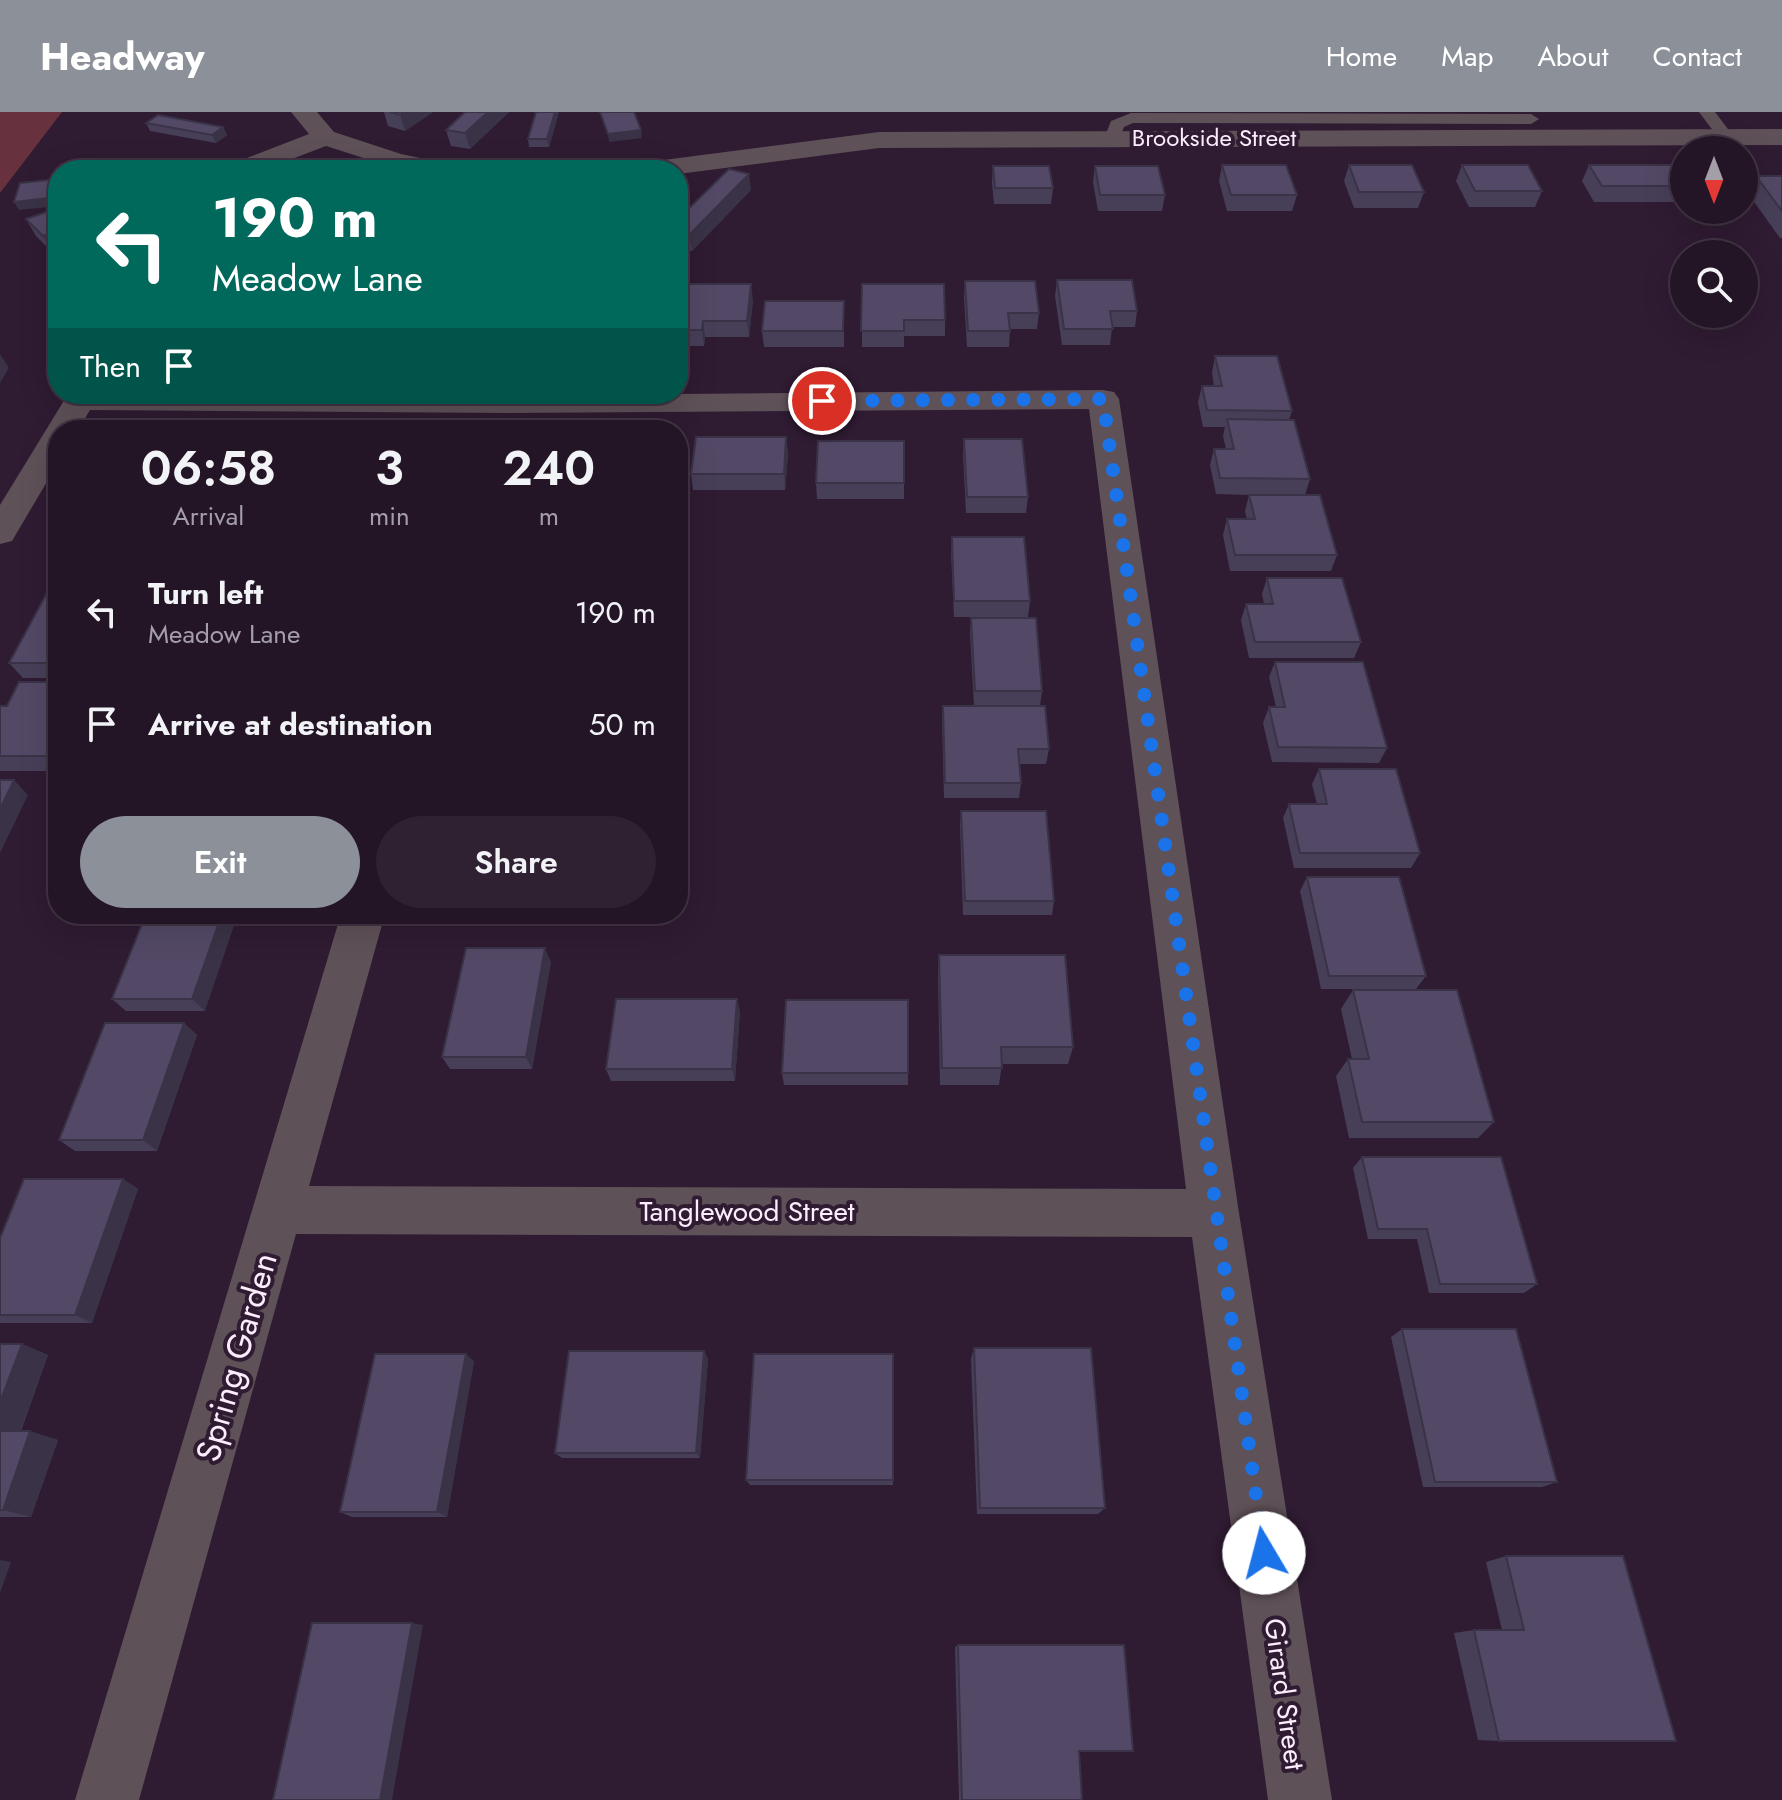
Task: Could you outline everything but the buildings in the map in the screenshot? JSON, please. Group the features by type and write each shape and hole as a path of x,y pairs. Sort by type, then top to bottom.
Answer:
{"street":[{"path":"303,112 325,137 392,160"},
{"path":"993,112 995,139"},
{"name":"Brookside Street","path":"688,165 854,142 1112,139 1533,123 1712,136"},
{"path":"266,160 325,137"},
{"name":"Brookside Street","path":"1758,137 1782,137"},
{"name":"Girard Street","path":"505,416 1103,399 1214,1213 1300,1800"},
{"path":"186,404 505,416"},
{"path":"0,533 48,453"},
{"name":"Spring Garden","path":"107,1800 360,924"},
{"name":"Tanglewood Street","path":"279,1210 1214,1213"}],"lane":[{"path":"1707,112 1725,136"}],"shaded area":[{"path":"0,112 62,112 0,193"}],"route":[{"path":"822,401 1103,399 1214,1213 1264,1553"}]}
